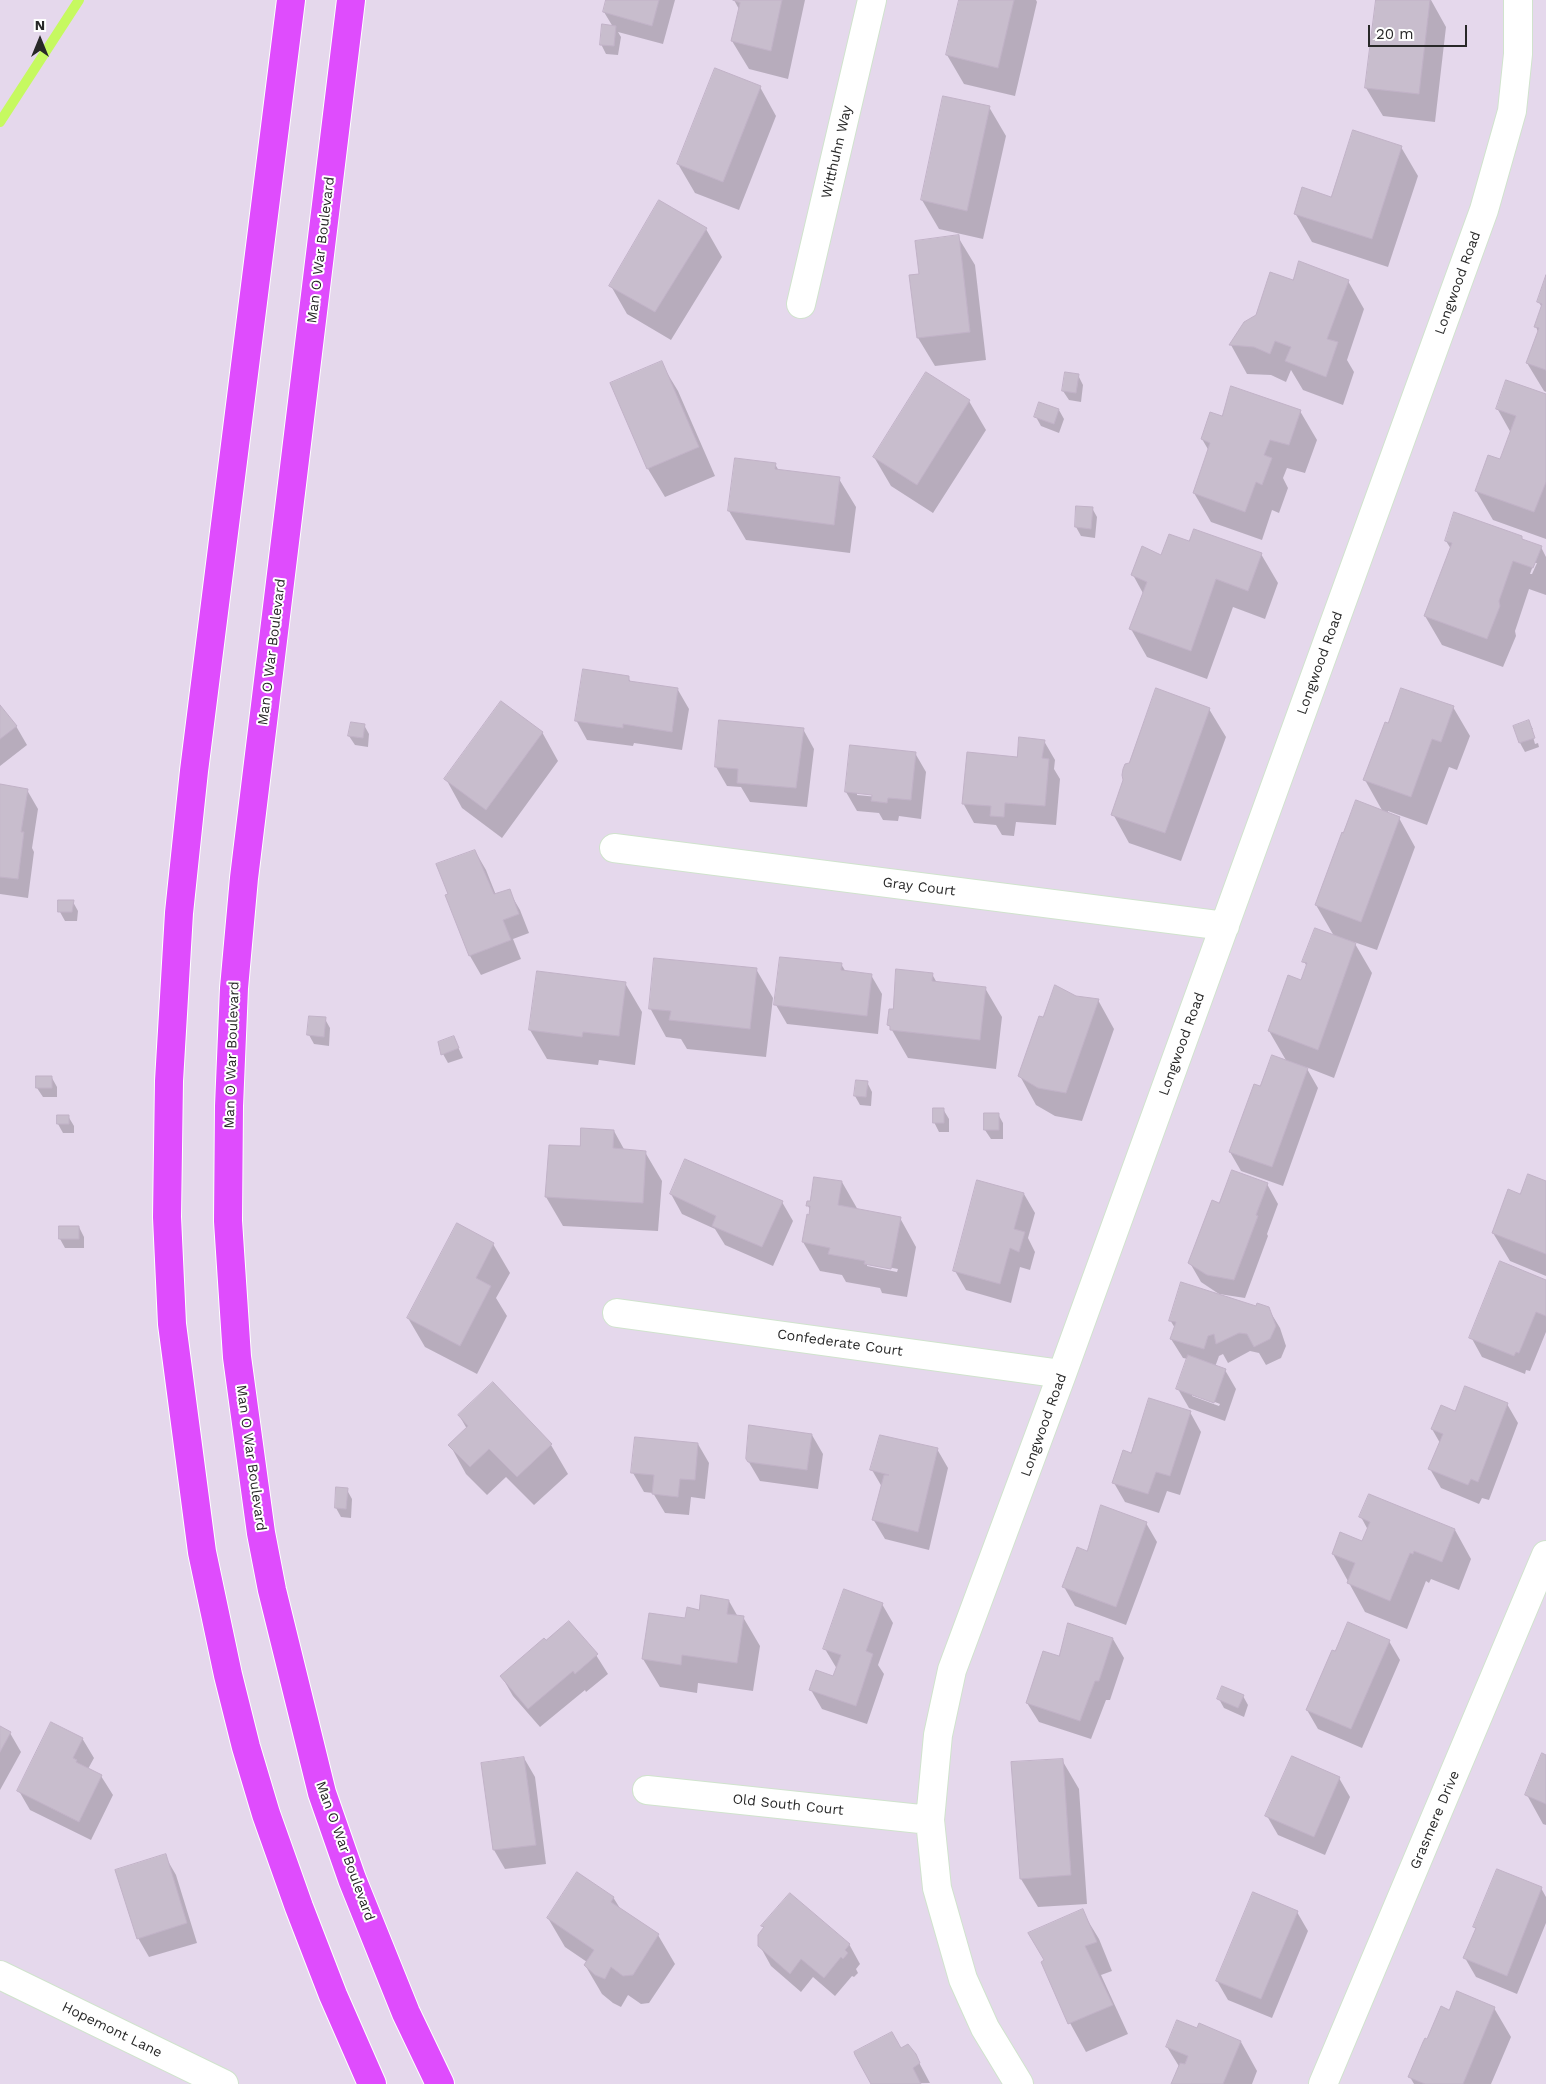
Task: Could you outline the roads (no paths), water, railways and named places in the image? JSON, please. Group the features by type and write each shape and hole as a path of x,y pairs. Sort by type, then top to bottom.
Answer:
{"main road":[{"path":"291,0 194,772 179,913 168,1081 167,1217 172,1324 202,1552 228,1675 246,1747 266,1814 299,1908 333,1996 372,2084"},
{"name":"Man O War Boulevard","path":"351,0 244,878 234,988 229,1106 228,1221 237,1357 261,1533 277,1609 322,1793 352,1879 406,2014 440,2084"}],"street":[{"name":"Witthuhn Way","path":"801,304 872,0"},
{"name":"Longwood Road","path":"1019,2084 985,2028 962,1979 937,1888 930,1820 938,1735 952,1670 1062,1374 1484,210 1512,111 1518,54 1518,0"},
{"name":"Gray Court","path":"614,848 1225,926"},
{"name":"Confederate Court","path":"617,1313 1062,1374"},
{"name":"Grasmere Drive","path":"1323,2084 1546,1555"},
{"name":"Old South Court","path":"647,1790 930,1820"},
{"name":"Hopemont Lane","path":"0,1975 224,2084"}],"waterway":[{"path":"0,122 79,0"}]}
